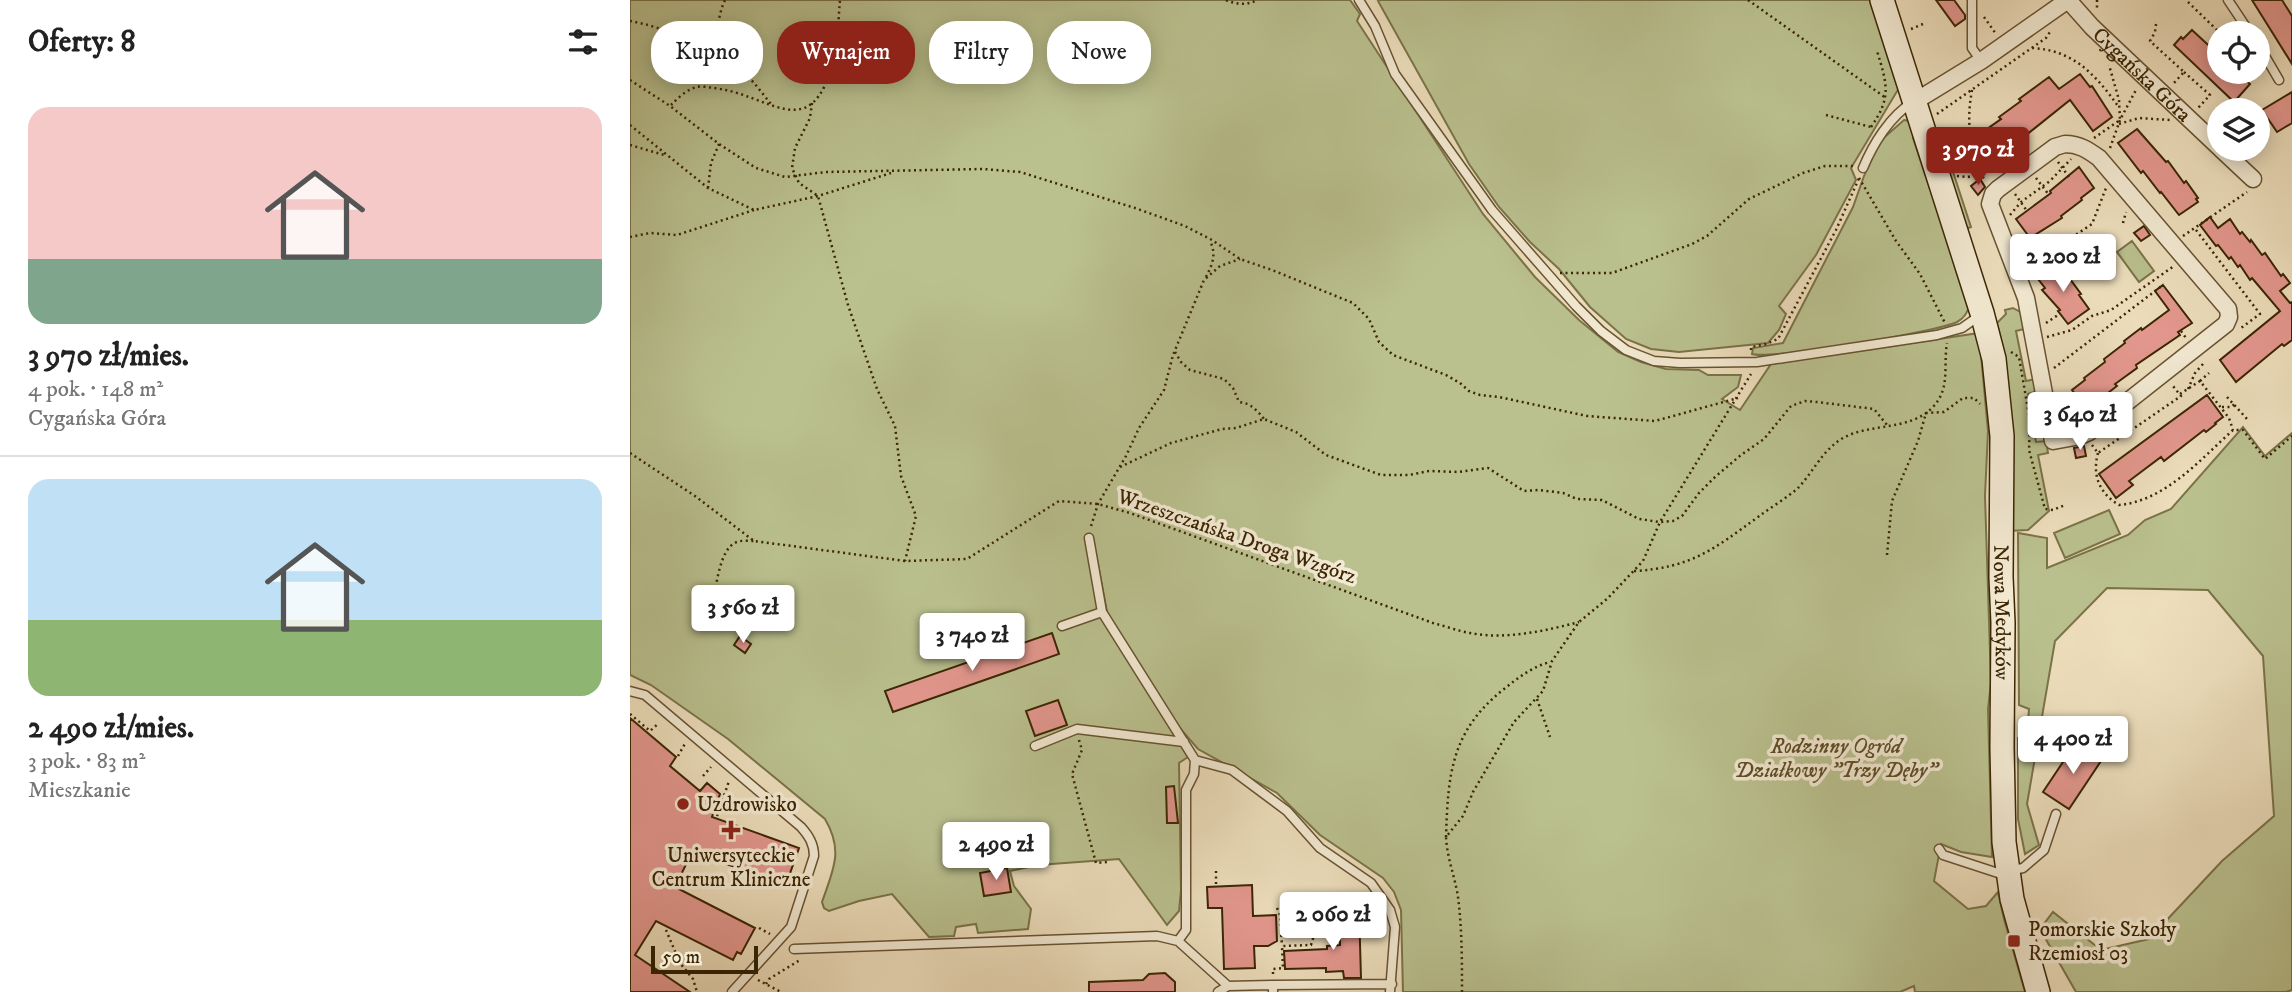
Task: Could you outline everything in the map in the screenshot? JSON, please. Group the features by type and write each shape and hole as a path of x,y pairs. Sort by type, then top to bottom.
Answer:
{"street":[{"path":"1882,0 1982,313"},
{"name":"Cygańska Góra","path":"1914,102 1981,61 2068,0 2207,136"},
{"path":"2075,144 2099,158 2108,169 2173,244 2182,263 2228,309 2229,317 2226,324 2084,435 2053,441 2026,298 1990,204 1998,189 2054,147 2075,144"},
{"name":"Cygańska Góra","path":"2231,161 2251,185"},
{"name":"Nowa Medyków","path":"1982,313 1994,359 2002,436 2004,842 2012,898 2038,992"}],"lane":[{"path":"1359,0 1375,26 1395,74 1492,210 1544,271 1601,331 1626,350 1654,361 1757,362 1949,332 1962,328 1982,313"},
{"path":"1972,0 1972,48 1981,61"},
{"path":"2228,0 2242,21"},
{"path":"2270,65 2279,80"},
{"path":"1863,168 1877,140 1904,108 1914,102"},
{"path":"1089,538 1102,612 1195,760 1194,774 1186,790 1186,930 1178,941"},
{"path":"1062,626 1102,612"},
{"path":"630,691 645,695 791,819 808,834 814,848 814,856 791,926 732,992"},
{"path":"1035,746 1077,729 1184,742"},
{"path":"1195,760 1232,770 1287,811 1320,848 1371,883 1390,910 1395,927 1391,988 1228,986 1218,992"},
{"path":"1939,849 1943,855 1998,873 2023,868 2044,850 2056,814"},
{"path":"793,949 1157,936 1178,941 1228,986"}],"path":[{"path":"719,21 725,0"},
{"path":"670,106 679,96 698,86 725,89 773,106 797,111 812,103 823,89 834,58 840,0"},
{"path":"1226,0 1237,4 1258,0"},
{"path":"1748,0 1886,98"},
{"path":"1972,0 2004,45"},
{"path":"2188,2 2208,21"},
{"path":"630,21 651,25"},
{"path":"2156,23 2150,41 2210,95 2201,105"},
{"path":"1909,29 1923,24"},
{"path":"1937,115 2046,38"},
{"path":"2032,48 2051,49 2088,69 2120,109"},
{"path":"1826,115 1873,127 1886,98 1886,82 1877,51"},
{"path":"2018,254 2077,234 2092,224 2119,122 2120,109 2108,62 2118,51"},
{"path":"2164,94 2184,72"},
{"path":"2119,122 2143,75"},
{"path":"630,80 756,168 785,177 826,172 984,169 1020,172 1185,226 1240,259 1353,303 1369,319 1378,342 1393,355 1446,375 1469,391 1480,395 1587,416 1655,421 1738,398"},
{"path":"753,84 773,106"},
{"path":"1972,90 1969,129 1971,146 1981,174"},
{"path":"812,103 810,118 794,148 792,168 799,183 818,196 848,305 877,389 895,426 901,476 916,516 905,561"},
{"path":"2006,222 2021,202 2063,169 2081,147 2119,122 2139,118 2169,121 2180,110"},
{"path":"630,125 708,188 754,210"},
{"path":"1969,129 1996,165 2013,170"},
{"path":"708,188 711,163 719,144"},
{"path":"630,145 667,156"},
{"path":"1446,837 1463,816 1473,792 1514,722 1543,691 1552,661 1579,622 1608,599 1643,561 1660,522 1738,398 1757,362 1750,355 1751,346 1778,339 1836,230 1863,168 1849,164 1825,166 1804,173 1749,199 1707,236 1692,244 1612,273 1544,271"},
{"path":"630,237 650,233 677,235 754,210 818,196 894,172"},
{"path":"2032,173 2049,195"},
{"path":"1957,176 1968,177"},
{"path":"1634,571 1664,569 1715,549 1797,488 1825,452 1844,438 1909,421 1926,413 1939,400 1945,385 1949,332 1920,274 1896,241 1859,178"},
{"path":"2173,244 2196,230 2251,185"},
{"path":"2011,189 2027,211"},
{"path":"2196,230 2200,235"},
{"path":"1089,538 1091,520 1098,504 1139,428 1164,390 1174,352 1213,264 1214,254 1209,239"},
{"path":"1204,280 1220,266 1240,259"},
{"path":"2042,337 2072,330 2092,316 2111,310 2182,263"},
{"path":"2049,372 2162,285"},
{"path":"2040,327 2058,315"},
{"path":"2006,351 2014,352 2019,357 2030,421 2029,450 2045,509 2053,510 2064,505"},
{"path":"1174,352 1191,370 1224,379 1236,393 1239,402 1247,403 1264,419 1296,432 1326,455 1381,475 1402,476 1429,471 1459,472 1488,468 1524,491 1539,490 1563,493 1577,499 1602,500 1639,519 1660,522 1673,521 1682,516 1699,493 1741,455 1764,439 1791,406 1805,401 1874,409 1887,425"},
{"path":"2188,389 2195,373 2203,364"},
{"path":"2164,373 2180,395"},
{"path":"2098,453 2210,373"},
{"path":"2200,381 2232,423 2233,430"},
{"path":"2227,397 2248,420"},
{"path":"1926,413 1944,412 1957,401 1970,398 1974,398 1984,407"},
{"path":"2059,401 2098,453 2095,474 2108,498 2119,505 2130,504 2175,482 2233,430 2243,430 2265,459 2292,436"},
{"path":"2220,406 2231,407 2235,404"},
{"path":"1887,555 1892,501 1926,413"},
{"path":"1120,467 1171,443 1264,419"},
{"name":"Wrzeszczańska Droga Wzgórz","path":"630,453 695,496 754,541 905,561 967,559 1059,501 1098,504 1130,513 1433,623 1472,634 1502,635 1544,631 1579,622"},
{"path":"712,603 726,551 736,542 754,541"},
{"path":"1462,992 1458,898 1447,853 1446,837 1452,765 1463,737 1476,716 1497,695 1537,666 1552,661"},
{"path":"1537,699 1550,737"},
{"path":"630,714 650,731 662,721 655,715"},
{"path":"1077,729 1082,750 1072,774 1096,863 1107,862"},
{"path":"678,735 686,742 678,756"},
{"path":"703,776 713,764"},
{"path":"717,816 730,778"},
{"path":"1216,871 1216,886"},
{"path":"1273,969 1283,968 1280,915 1277,908"},
{"path":"759,928 770,934 777,926"},
{"path":"1282,946 1311,945 1316,929"},
{"path":"666,930 680,963 693,979 696,992"},
{"path":"781,992 765,983 820,949"}],"green space":[{"name":"Rodzinny Ogród Działkowy \"Trzy Dęby\"","path":"630,0 1350,0 1360,14 1357,21 1483,214 1535,277 1579,320 1618,352 1666,369 1699,370 1708,375 1741,375 1738,387 1722,399 1740,410 1771,364 1979,333 1988,431 1985,496 1991,683 1988,709 1992,857 1961,852 1941,844 1934,881 1968,909 1986,906 1998,892 2025,992 1915,992 1914,986 1900,992 1403,992 1401,910 1394,892 1383,878 1320,835 1277,793 1198,749 1178,726 1108,617 1093,538 1100,615 1188,757 1179,763 1179,911 1167,925 1119,859 1038,865 1010,871 1014,886 1031,909 1028,929 978,933 976,924 956,927 954,936 929,937 892,894 829,911 824,908 822,902 833,870 835,851 831,830 825,819 728,739 651,685 630,675"},
{"path":"1870,0 1899,88 1851,168 1856,180 1816,255 1779,306 1786,314 1779,330 1768,343 1679,352 1651,349 1626,339 1590,307 1559,269 1499,207 1469,164 1378,1"},
{"path":"1904,120 1909,121 1916,137 1913,138 1930,189 1933,188 1970,305 1965,315 1957,322 1888,338 1788,353 1752,354 1753,348 1783,343 1853,207 1879,142"},
{"path":"1942,138 1971,227 1965,229 1936,140"},
{"path":"2132,241 2154,271 2139,282 2117,252"},
{"path":"2013,308 2022,313 2024,329 2016,331 2026,381 2035,379 2037,391 2028,394 2036,442 2046,441 2048,453 2038,455 2049,511 2028,530 2008,531 2004,352 1997,323 2006,314 2005,310"},
{"path":"2243,427 2265,456 2292,433 2292,990 2076,992 2040,929 2053,912 2101,950 2149,939 2222,861 2274,816 2263,656 2208,590 2107,588 2055,641 2027,804 2039,845 2025,854 2018,819 2018,738 2027,735 2029,709 2019,705 2018,533 2047,538 2047,568 2128,535 2145,520 2171,509"},
{"path":"2109,510 2120,534 2065,558 2054,533"}],"building":[{"path":"1936,0 1954,0 1965,19 1955,26"},
{"path":"2252,0 2282,0 2292,16 2292,64 2270,29 2270,21 2265,21"},
{"path":"2192,30 2207,44 2207,76 2174,45 2181,37 2183,39"},
{"path":"2080,74 2090,87 2092,86 2112,117 2093,131 2070,100 2005,152 1987,129 2021,101 2019,99 2049,77 2059,89"},
{"path":"2215,84 2250,84 2238,98 2230,98"},
{"path":"2292,92 2292,123 2277,132 2270,122 2270,105"},
{"path":"2137,129 2166,162 2168,161 2184,183 2186,181 2198,198 2198,202 2179,215 2118,143"},
{"path":"2079,167 2094,188 2061,216 2062,218 2030,238 2016,219 2051,193 2050,191"},
{"path":"1980,179 1985,187 1978,195 1971,186"},
{"path":"2210,217 2218,228 2230,219 2240,234 2242,232 2250,242 2251,240 2262,255 2265,253 2281,276 2283,274 2290,283 2280,291 2292,302 2292,340 2284,346 2282,344 2236,382 2220,360 2280,311 2252,278 2250,280 2240,265 2238,267 2231,257 2229,259 2218,245 2216,246 2200,225"},
{"path":"2144,226 2150,235 2141,241 2134,233"},
{"path":"2059,264 2089,309 2068,324 2058,311 2060,310 2042,290 2045,288 2038,279"},
{"path":"2163,285 2192,323 2178,332 2180,335 2136,365 2137,368 2115,384 2117,386 2088,411 2072,390 2105,362 2104,359 2125,343 2124,341 2169,310 2155,291"},
{"path":"2207,395 2223,417 2164,461 2161,457 2129,481 2133,485 2116,498 2099,474"},
{"path":"2084,446 2086,456 2076,458 2074,448"},
{"path":"1052,633 1059,654 893,712 885,691"},
{"path":"740,636 751,644 745,653 734,645"},
{"path":"1058,700 1067,725 1035,736 1026,711"},
{"path":"630,718 676,757 670,766 700,791 707,783 720,794 712,817 799,848 789,876 784,875 781,883 692,852 675,887 755,928 741,954 737,952 733,960 656,921 635,955 690,992 630,992"},
{"path":"2073,747 2087,757 2093,747 2105,755 2069,809 2043,792"},
{"path":"1174,786 1178,823 1167,823 1166,787"},
{"path":"1007,868 1011,892 984,896 980,873"},
{"path":"1252,885 1253,916 1276,915 1277,941 1268,946 1254,946 1255,968 1224,969 1222,908 1208,908 1207,887"},
{"path":"1359,909 1361,978 1344,978 1343,971 1326,972 1326,968 1285,969 1284,951 1327,949 1327,946 1340,945 1340,936 1344,936 1343,910"},
{"path":"1165,973 1175,982 1175,992 1089,992 1089,982 1143,980 1149,974"}],"place":[{"name":"Uzdrowisko","path":"683,804"},
{"name":"Uniwersyteckie Centrum Kliniczne","path":"731,830"},
{"name":"Pomorskie Szkoły Rzemiosł 03","path":"2014,941"}]}
